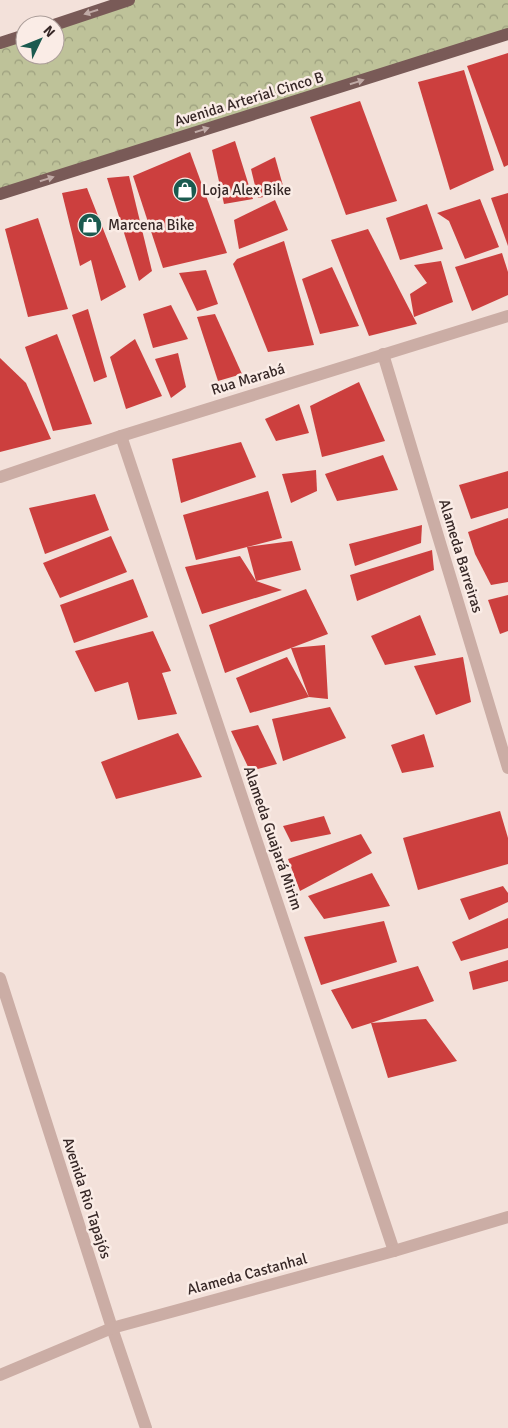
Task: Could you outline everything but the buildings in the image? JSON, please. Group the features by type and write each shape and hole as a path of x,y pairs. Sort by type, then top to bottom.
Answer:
{"main road":[{"path":"65,21 129,0"},
{"name":"Avenida Arterial Cinco B","path":"0,194 508,34"},
{"path":"0,43 15,38"}],"street":[{"name":"Rua Marabá","path":"0,477 121,436 508,316"},
{"name":"Alameda Barreiras","path":"383,354 508,768"},
{"name":"Alameda Guajará Mirim","path":"121,436 394,1250"},
{"name":"Avenida Rio Tapajós","path":"0,978 146,1428"},
{"name":"Alameda Castanhal","path":"0,1375 112,1328 508,1217"}],"green space":[{"path":"129,0 508,0 508,34 0,194 0,43 15,38 15,65 65,65 65,22"}],"place":[{"name":"Loja Alex Bike","path":"185,190"},
{"name":"Marcena Bike","path":"90,225"}]}
